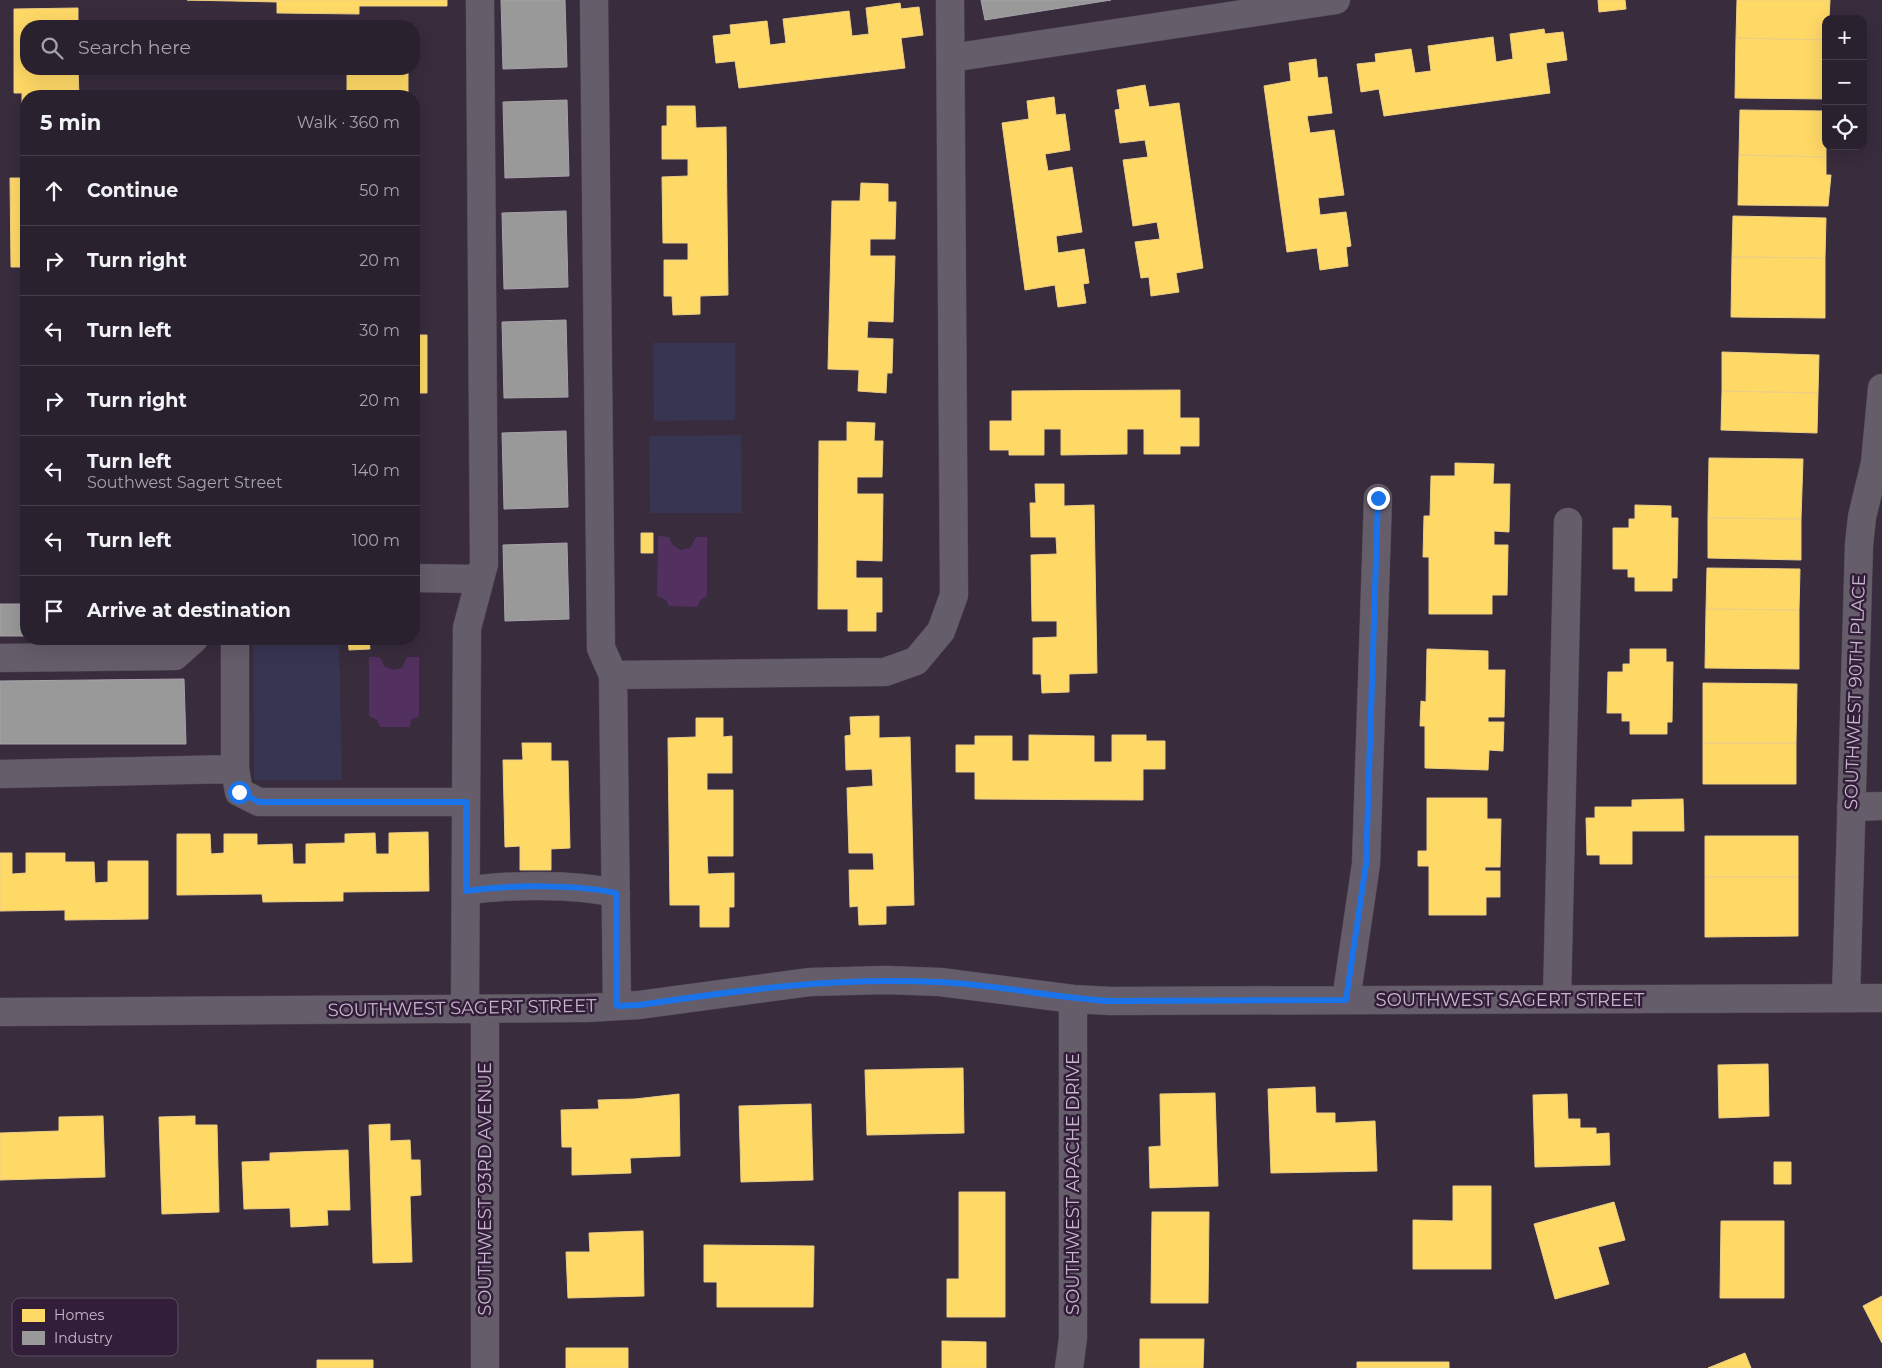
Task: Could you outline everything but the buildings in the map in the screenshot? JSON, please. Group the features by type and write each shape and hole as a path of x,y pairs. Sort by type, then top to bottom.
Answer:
{"street":[{"name":"SOUTHWEST 93RD AVENUE","path":"480,0 484,554 480,579 467,628 466,891 475,1009 485,1368"},
{"path":"594,0 601,648 613,675 617,1006"},
{"path":"613,675 885,672 916,661 941,631 954,595 950,0"},
{"path":"951,58 1336,0"},
{"name":"SOUTHWEST 90TH PLACE","path":"1846,998 1859,545 1862,517 1878,463 1882,388"},
{"path":"1346,1000 1366,864 1378,498"},
{"path":"1556,999 1568,522"},
{"path":"420,578 480,579"},
{"path":"0,658 176,656 188,645"},
{"path":"235,645 235,769 239,792 259,802 466,802"},
{"path":"0,774 235,769"},
{"path":"1851,807 1882,806"},
{"path":"466,891 488,888 593,888 616,893"},
{"name":"SOUTHWEST SAGERT STREET","path":"0,1012 475,1009 617,1006 639,1005 810,982 886,980 940,982 1073,999 1111,1001 1882,998"},
{"name":"SOUTHWEST APACHE DRIVE","path":"1068,1368 1073,1338 1073,999"}],"shaded area":[{"path":"653,343 735,343 735,420 654,421"},
{"path":"741,435 742,513 650,513 649,436"},
{"path":"658,536 669,537 672,544 680,550 690,548 696,537 707,537 707,596 700,600 698,607 669,606 666,600 657,596"},
{"path":"253,645 339,645 342,780 254,780"},
{"path":"369,657 380,657 385,667 394,670 402,668 407,657 419,657 419,716 411,720 410,727 380,727 377,720 369,716"}],"route":[{"path":"239,792 259,802 466,802 466,891 488,888 593,888 616,893 617,1006 639,1005 770,986 845,980 940,982 1073,999 1111,1001 1346,1000 1366,864 1378,498"}]}
